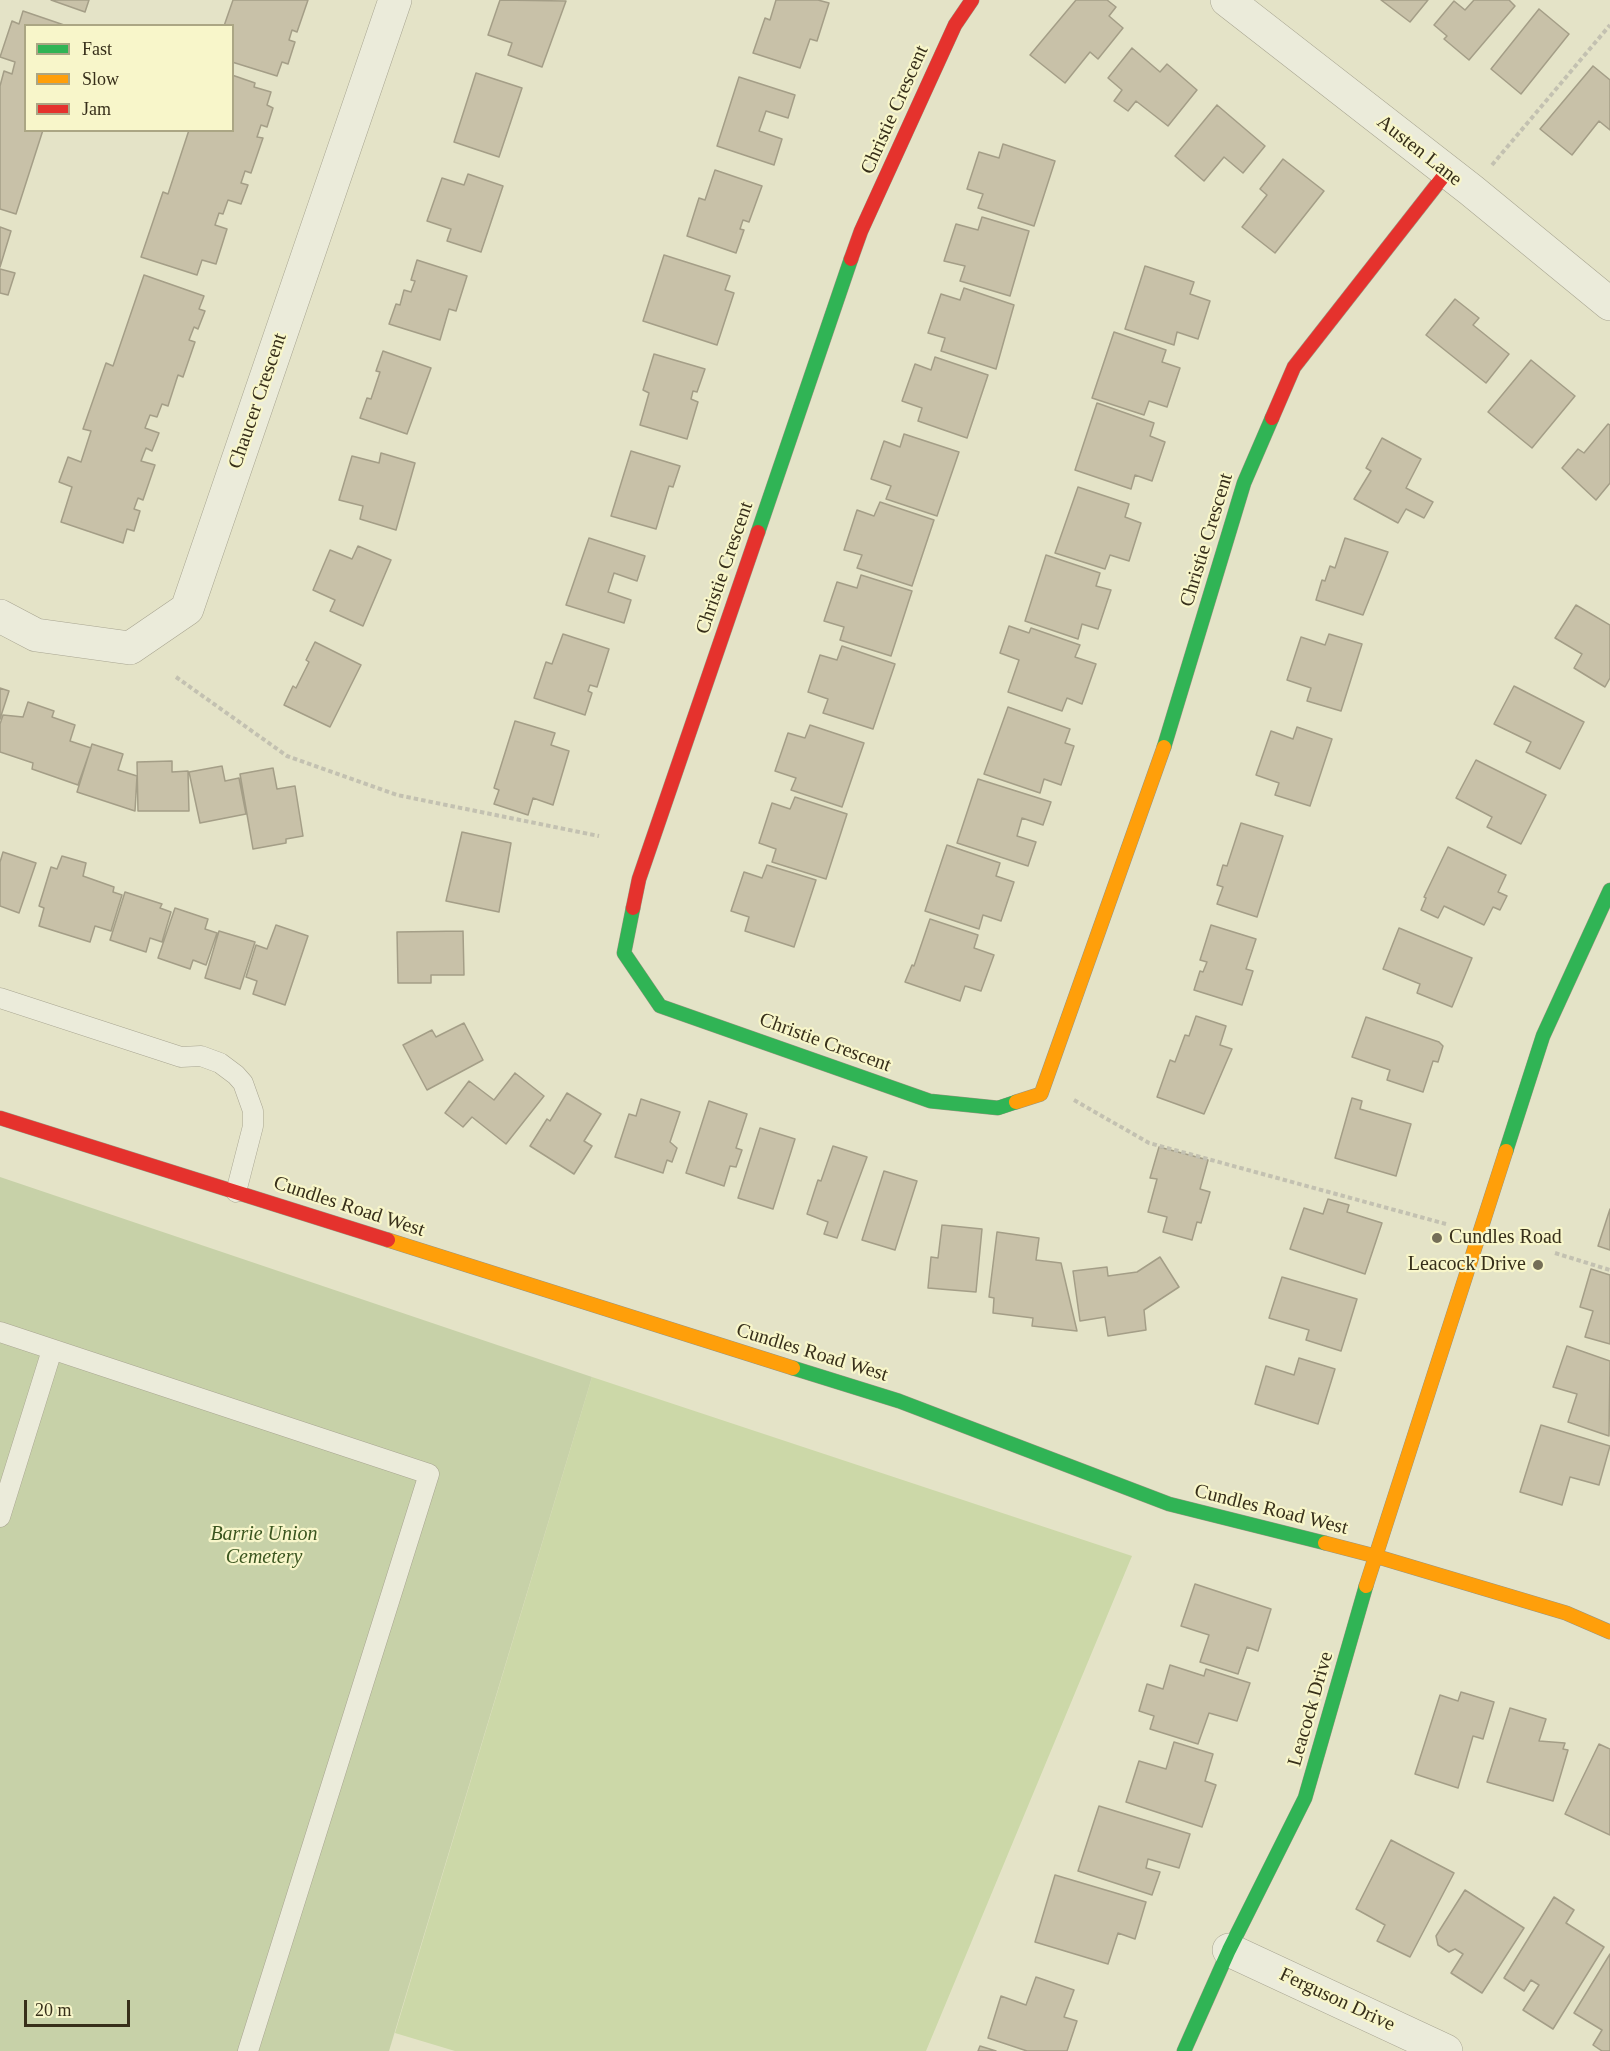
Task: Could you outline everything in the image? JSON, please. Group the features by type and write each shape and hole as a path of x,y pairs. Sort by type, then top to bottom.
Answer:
{"street":[{"name":"Chaucer Crescent","path":"0,616 36,635 130,648 187,609 395,0"},
{"name":"Christie Crescent","path":"972,0 955,25 861,231 639,879 624,953 660,1006 930,1101 998,1108 1041,1094 1168,736 1244,483 1294,367 1458,182"},
{"name":"Austen Lane","path":"1227,0 1610,304"},
{"name":"Leacock Drive","path":"1184,2051 1229,1950 1305,1798 1375,1556 1543,1036 1610,890"},
{"name":"Cundles Road West","path":"0,1118 899,1401 1169,1504 1375,1556 1566,1613 1610,1632"},
{"name":"Ferguson Drive","path":"1229,1950 1446,2051"}],"lane":[{"path":"0,998 181,1057 201,1056 211,1059 236,1075 243,1083 253,1111 253,1126 236,1192"},
{"path":"0,1332 429,1474 248,2051"},
{"path":"0,1517 52,1350"}],"path":[{"path":"1458,182 1610,25"},
{"path":"176,677 287,756 397,795 598,836"},
{"path":"1045,1084 1149,1143 1479,1233"},
{"path":"1555,1253 1610,1269"}],"green space":[{"name":"Barrie Union Cemetery","path":"0,1177 592,1377 389,2051 0,2051"},
{"path":"592,1377 1132,1556 926,2051 455,2051 395,2033"}],"building":[{"path":"51,0 89,0 85,12"},
{"path":"233,0 308,0 297,32 292,30 289,40 295,42 288,64 282,62 277,76 234,63 234,24 225,24"},
{"path":"500,0 566,1 542,67 508,55 512,43 488,35"},
{"path":"776,0 818,0 829,3 817,41 810,39 800,68 753,53 765,18 770,20"},
{"path":"1076,0 1107,0 1116,7 1109,16 1123,28 1098,59 1090,52 1065,83 1030,55"},
{"path":"1381,0 1428,0 1410,22"},
{"path":"1474,0 1509,0 1515,6 1469,60 1444,39 1447,36 1434,25 1454,1 1465,10"},
{"path":"1539,9 1569,34 1521,94 1491,69"},
{"path":"23,11 61,24 24,24 24,132 42,132 16,214 0,209 0,86 4,71 12,74 15,62 0,57 12,21 19,24"},
{"path":"1132,48 1160,72 1167,64 1197,90 1168,126 1136,101 1128,111 1114,101 1122,90 1108,78"},
{"path":"1593,66 1610,80 1610,130 1599,121 1572,155 1540,129"},
{"path":"476,73 522,88 499,157 454,142"},
{"path":"234,76 255,83 254,87 271,92 267,105 273,108 267,127 261,125 257,137 263,138 251,173 245,171 241,183 248,185 241,204 228,200 223,214 219,213 215,225 227,229 216,264 202,260 197,275 141,257 163,192 168,194 188,132 234,132"},
{"path":"739,77 795,95 788,118 766,111 759,131 782,139 774,165 717,146"},
{"path":"1217,105 1265,146 1243,173 1224,157 1204,181 1175,156"},
{"path":"1003,144 1055,161 1034,226 978,208 983,194 967,189 979,152 999,158"},
{"path":"1283,159 1324,191 1275,253 1242,227 1267,195 1260,189"},
{"path":"715,170 762,186 749,222 743,220 740,229 744,230 736,253 687,236 699,198 705,200"},
{"path":"468,174 503,186 481,252 447,241 451,229 427,221 442,178 464,185"},
{"path":"982,217 1029,231 1010,296 960,281 965,266 944,261 956,224 978,230"},
{"path":"0,227 11,231 0,267"},
{"path":"664,255 730,276 725,290 734,293 717,345 643,321"},
{"path":"417,260 467,276 456,311 449,309 440,340 389,324 396,304 400,305 404,290 411,292 415,281 411,280"},
{"path":"1145,266 1194,282 1190,294 1210,301 1198,339 1177,332 1174,345 1125,329"},
{"path":"0,269 15,273 8,295 0,293"},
{"path":"144,275 204,296 199,309 205,311 198,329 194,327 189,340 195,342 183,377 178,375 168,406 162,404 157,417 150,415 145,428 159,433 152,451 146,448 141,461 155,465 143,500 138,498 134,509 140,511 134,531 127,529 123,543 61,522 72,487 59,482 68,457 81,462 91,431 83,429 106,363 113,366"},
{"path":"964,288 1014,305 996,369 941,351 945,338 928,333 941,294 960,300"},
{"path":"1455,299 1479,318 1473,325 1509,354 1486,383 1426,335"},
{"path":"1114,332 1166,350 1162,362 1180,368 1167,407 1149,401 1144,415 1092,398"},
{"path":"383,351 431,368 407,434 360,418 367,398 371,399 380,372 376,371"},
{"path":"654,354 705,369 697,392 693,391 691,399 698,402 687,439 640,425 649,393 643,390"},
{"path":"935,357 988,375 967,438 918,421 922,408 902,401 915,364 931,370"},
{"path":"1531,360 1575,396 1532,448 1488,412"},
{"path":"1097,403 1154,423 1150,436 1165,442 1152,481 1135,475 1131,489 1075,470"},
{"path":"1608,424 1610,425 1610,483 1596,500 1562,468 1578,449 1584,453"},
{"path":"904,434 959,452 937,516 886,499 891,486 871,479 884,441 900,447"},
{"path":"1382,438 1421,459 1406,488 1433,502 1424,518 1406,509 1398,523 1354,499 1371,471 1366,468"},
{"path":"631,451 680,466 673,487 669,486 656,529 611,516"},
{"path":"381,453 415,463 396,530 360,519 363,506 339,500 352,456 379,463"},
{"path":"1078,487 1129,504 1125,517 1141,523 1129,561 1110,555 1105,569 1055,553"},
{"path":"880,502 934,520 912,586 857,568 862,555 844,550 857,510 874,516"},
{"path":"589,538 645,556 637,581 614,573 608,592 631,600 624,623 566,605"},
{"path":"1345,538 1388,552 1363,615 1316,600 1322,580 1325,581 1330,566 1335,568"},
{"path":"358,546 391,560 363,626 330,611 335,600 313,590 330,550 352,559"},
{"path":"1046,555 1100,573 1096,586 1111,590 1098,629 1082,624 1078,639 1025,621"},
{"path":"861,575 912,591 891,656 840,640 844,627 824,621 837,582 857,588"},
{"path":"1576,605 1610,625 1610,678 1605,687 1574,668 1582,654 1555,638"},
{"path":"1009,626 1029,633 1031,628 1080,645 1075,657 1096,664 1082,704 1067,698 1062,711 1008,692 1019,660 1000,653"},
{"path":"563,634 609,649 597,687 590,685 588,691 592,693 585,715 534,698 546,662 552,664"},
{"path":"1329,634 1362,644 1341,711 1307,701 1311,688 1287,680 1301,637 1325,645"},
{"path":"315,642 361,665 330,727 284,705 293,686 296,688 309,662 306,660"},
{"path":"842,646 895,664 873,729 823,713 828,699 808,692 820,655 837,660"},
{"path":"1514,686 1584,722 1560,769 1526,752 1531,742 1494,724"},
{"path":"0,688 9,691 0,719"},
{"path":"28,702 54,711 52,717 75,725 70,741 91,748 78,785 32,769 33,763 0,752 0,724 3,715 23,717"},
{"path":"1008,707 1070,729 1065,743 1074,746 1061,785 1044,779 1040,793 984,774"},
{"path":"515,721 555,733 551,745 569,751 553,805 533,798 528,815 494,804 499,790 494,788"},
{"path":"810,725 864,743 842,807 791,790 796,778 775,771 788,733 805,738"},
{"path":"1297,727 1332,739 1310,806 1275,795 1279,783 1256,775 1271,731 1293,739"},
{"path":"92,744 123,754 118,770 137,776 135,811 77,792"},
{"path":"1476,760 1546,795 1521,844 1487,827 1492,817 1456,798"},
{"path":"172,761 172,772 188,771 189,811 138,811 137,762"},
{"path":"222,766 225,781 239,778 246,814 200,823 189,772"},
{"path":"273,768 277,789 295,786 303,836 286,839 286,843 253,849 240,774"},
{"path":"978,779 1051,802 1043,825 1022,818 1017,836 1036,842 1028,866 957,843"},
{"path":"795,797 847,814 826,879 772,862 776,849 759,843 772,803 790,809"},
{"path":"1241,823 1283,836 1257,917 1217,904 1223,887 1217,885 1223,865 1227,866"},
{"path":"462,832 511,843 499,912 446,901"},
{"path":"947,845 1000,863 996,876 1014,882 1001,921 983,915 979,929 925,911"},
{"path":"1448,847 1506,875 1498,892 1507,896 1500,910 1493,907 1484,925 1444,906 1438,918 1421,910 1426,898 1424,897"},
{"path":"3,852 36,863 19,913 0,906 0,862"},
{"path":"62,856 86,863 83,876 114,887 113,892 122,895 111,931 95,926 90,942 39,926 44,908 39,906 51,867 57,869"},
{"path":"767,865 816,880 794,947 745,931 749,917 731,911 744,872 762,878"},
{"path":"125,892 162,904 160,908 171,912 162,942 150,938 146,952 110,940"},
{"path":"175,908 208,919 205,929 217,933 206,965 193,960 190,969 158,958"},
{"path":"930,919 978,935 974,948 994,955 981,991 965,986 960,1001 905,982 912,965 914,966"},
{"path":"276,925 308,936 285,1005 253,994 257,981 246,977 256,945 267,949"},
{"path":"1211,925 1256,939 1246,969 1253,971 1242,1005 1194,990 1200,971 1203,972 1207,962 1200,960"},
{"path":"1399,928 1472,958 1452,1007 1417,993 1420,984 1383,969"},
{"path":"219,931 255,942 240,989 205,978"},
{"path":"463,931 464,975 431,975 431,983 398,983 397,932"},
{"path":"1196,1016 1226,1026 1220,1045 1232,1049 1204,1114 1157,1097 1170,1060 1175,1062 1185,1035 1189,1036"},
{"path":"1366,1017 1439,1042 1443,1046 1438,1062 1433,1061 1423,1092 1387,1080 1390,1070 1352,1057"},
{"path":"464,1023 483,1060 427,1090 403,1045 432,1030 436,1037"},
{"path":"515,1073 544,1096 506,1144 472,1117 463,1127 445,1113 469,1081 494,1100"},
{"path":"567,1093 601,1114 584,1141 592,1146 574,1174 530,1146 547,1119 550,1121"},
{"path":"1352,1098 1362,1101 1360,1109 1411,1124 1396,1176 1335,1158"},
{"path":"641,1099 680,1112 670,1142 677,1148 672,1162 667,1160 663,1173 615,1157 629,1114 636,1116"},
{"path":"709,1101 747,1114 736,1148 742,1150 736,1167 730,1166 724,1186 686,1173"},
{"path":"760,1128 795,1139 773,1209 738,1198"},
{"path":"833,1146 867,1157 837,1238 824,1234 828,1222 807,1214 818,1180 821,1181"},
{"path":"1159,1147 1208,1160 1200,1189 1210,1192 1201,1223 1197,1222 1192,1240 1163,1232 1167,1217 1148,1212 1157,1179 1150,1178"},
{"path":"884,1171 917,1181 895,1250 862,1240"},
{"path":"1328,1199 1349,1205 1347,1212 1382,1223 1365,1274 1290,1249 1304,1208 1323,1214"},
{"path":"1610,1209 1610,1250 1598,1246"},
{"path":"942,1225 982,1229 976,1292 928,1288 931,1257 938,1258"},
{"path":"997,1232 1039,1238 1036,1260 1061,1263 1077,1331 1032,1326 1033,1318 993,1313 994,1298 989,1297"},
{"path":"1160,1257 1179,1287 1144,1310 1146,1330 1108,1336 1105,1317 1080,1321 1073,1271 1107,1267 1108,1276 1137,1272"},
{"path":"1591,1269 1610,1275 1610,1344 1585,1337 1593,1311 1580,1307"},
{"path":"1282,1277 1357,1299 1341,1351 1306,1340 1309,1330 1269,1318"},
{"path":"1567,1346 1610,1361 1609,1436 1568,1422 1577,1394 1553,1387"},
{"path":"1299,1358 1335,1369 1318,1424 1255,1404 1266,1366 1294,1375"},
{"path":"1541,1425 1610,1446 1599,1485 1570,1477 1562,1505 1520,1492"},
{"path":"1195,1584 1271,1609 1258,1651 1247,1647 1238,1674 1200,1662 1209,1635 1181,1626"},
{"path":"1170,1665 1204,1676 1206,1669 1250,1683 1237,1721 1209,1713 1198,1744 1150,1729 1154,1716 1139,1711 1147,1684 1163,1689"},
{"path":"1461,1692 1494,1702 1483,1739 1473,1736 1458,1788 1415,1774 1440,1695 1458,1701"},
{"path":"1510,1708 1546,1719 1539,1741 1565,1743 1563,1749 1568,1750 1553,1801 1487,1782"},
{"path":"1174,1742 1213,1754 1205,1781 1216,1785 1202,1827 1126,1802 1139,1761 1166,1769"},
{"path":"1599,1744 1610,1749 1610,1835 1565,1814"},
{"path":"1099,1806 1190,1834 1179,1868 1148,1859 1146,1868 1160,1872 1152,1895 1078,1871"},
{"path":"1391,1840 1454,1873 1410,1957 1377,1941 1385,1925 1356,1909"},
{"path":"1055,1875 1146,1902 1135,1939 1118,1933 1108,1964 1035,1942"},
{"path":"1465,1890 1524,1928 1482,1993 1451,1973 1463,1954 1455,1949 1449,1952 1438,1945 1436,1936"},
{"path":"1554,1897 1574,1910 1566,1923 1604,1947 1553,2029 1523,2010 1539,1985 1531,1980 1524,1991 1504,1978"},
{"path":"1610,1954 1610,2051 1602,2051 1593,2045 1602,2030 1574,2013"},
{"path":"1036,1977 1074,1990 1064,2017 1077,2021 1067,2051 1027,2051 988,2038 1001,1996 1026,2005"},
{"path":"980,2046 996,2051 978,2051"}],"traffic: fast":[{"path":"758,532 851,259"},
{"path":"1164,747 1244,483 1272,418"},
{"path":"1506,1151 1543,1036 1610,890"},
{"path":"633,908 624,953 660,1006 930,1101 998,1108 1016,1102"},
{"path":"793,1368 899,1401 1169,1504 1325,1543"},
{"path":"1184,2051 1229,1950 1305,1798 1366,1586"}],"traffic: slow":[{"path":"1016,1102 1041,1094 1164,747"},
{"path":"1366,1586 1506,1151"},
{"path":"388,1240 793,1368"},
{"path":"1325,1543 1566,1613 1610,1632"}],"traffic: jam":[{"path":"851,259 861,231 955,25 972,0"},
{"path":"1272,418 1294,367 1446,173"},
{"path":"633,908 639,879 758,532"},
{"path":"0,1118 388,1240"}],"place":[{"name":"Cundles Road","path":"1437,1238"},
{"name":"Leacock Drive","path":"1538,1265"}]}
